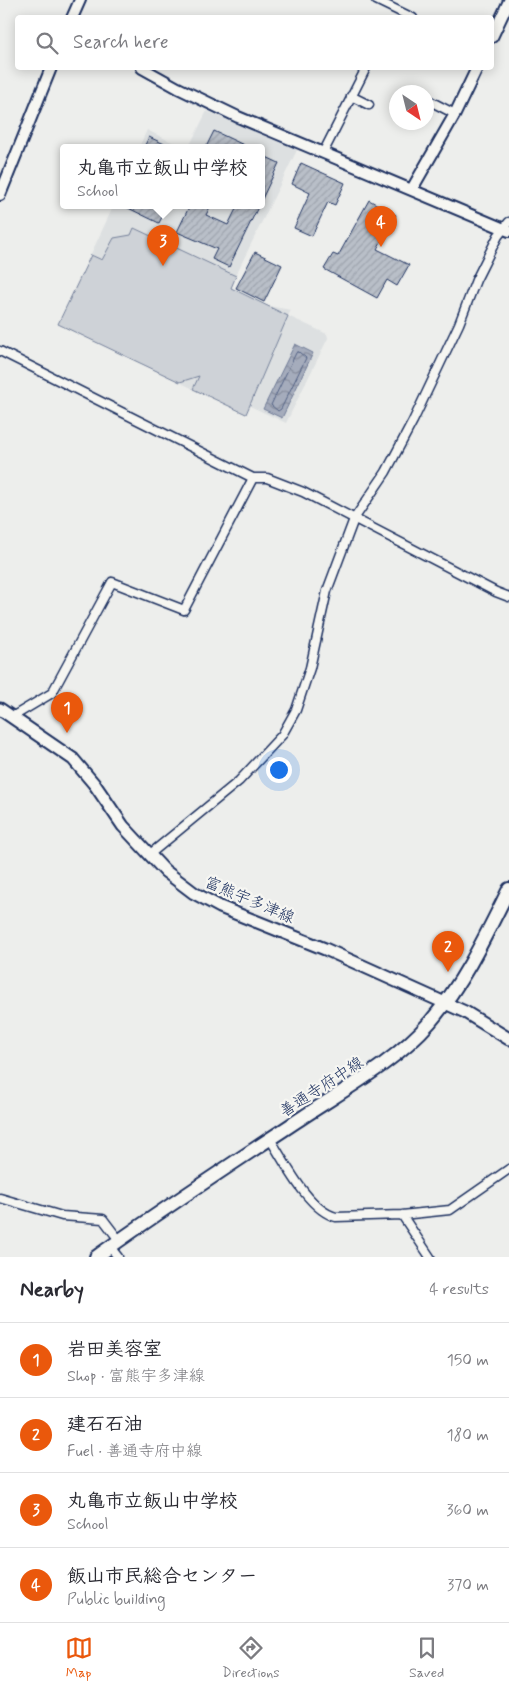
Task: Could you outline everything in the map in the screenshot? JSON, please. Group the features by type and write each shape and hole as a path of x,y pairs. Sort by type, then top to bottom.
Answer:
{"main road":[{"name":"富熊宇多津線","path":"0,709 73,759 95,785 123,826 165,871 194,893 220,907 325,949 465,1012 508,1036"},
{"name":"善通寺府中線","path":"96,1257 196,1186 393,1057 429,1022 444,1003 472,961 509,889"}],"street":[{"path":"73,15 80,0"},
{"path":"376,0 407,15"},
{"path":"494,33 509,1"},
{"path":"1,191 50,70"},
{"path":"146,70 238,117 507,228 476,280 459,324 413,421 386,472 354,519 327,591 305,685 296,710 282,735 238,781 150,854"},
{"path":"323,152 365,70"},
{"path":"412,189 476,70"},
{"path":"352,96 369,105"},
{"path":"434,103 454,114"},
{"path":"0,351 253,478 267,478 303,492 509,597"},
{"path":"12,717 52,693 112,582 184,610 253,478"},
{"path":"270,1138 298,1183 326,1215 353,1217 402,1215 450,1210 509,1169"},
{"path":"0,1198 62,1216 103,1219 118,1257"},
{"path":"402,1215 430,1257"}],"shaded area":[{"path":"207,111 297,150 230,287 263,305 291,310 288,316 327,334 328,338 286,423 250,406 246,414 58,324 112,209 265,209 265,144 190,144"},
{"path":"147,130 176,144 140,144"},
{"path":"134,228 236,276 231,288 288,316 246,414 193,389 199,376 180,382 58,324 91,255 102,260 114,238 131,235"}],"water":[{"path":"295,344 313,353 282,418 263,409"}],"building":[{"path":"214,131 242,144 208,144"},
{"path":"149,137 164,144 146,144"},
{"path":"265,156 279,163 265,193"},
{"path":"301,163 345,183 335,205 328,202 312,236 294,228 310,193 292,184"},
{"path":"369,200 396,215 377,249 409,265 397,286 387,280 377,298 324,269 333,254 338,256"},
{"path":"130,209 166,209 159,223"},
{"path":"188,209 209,209 206,215 228,225 236,209 257,209 229,267 212,259 217,249 177,232"},
{"path":"255,252 282,265 264,302 236,288"}],"place":[{"name":"飯山市民総合センター","path":"381,247"},
{"name":"丸亀市立飯山中学校","path":"163,266"},
{"name":"岩田美容室","path":"67,733"},
{"name":"建石石油","path":"448,972"}]}
